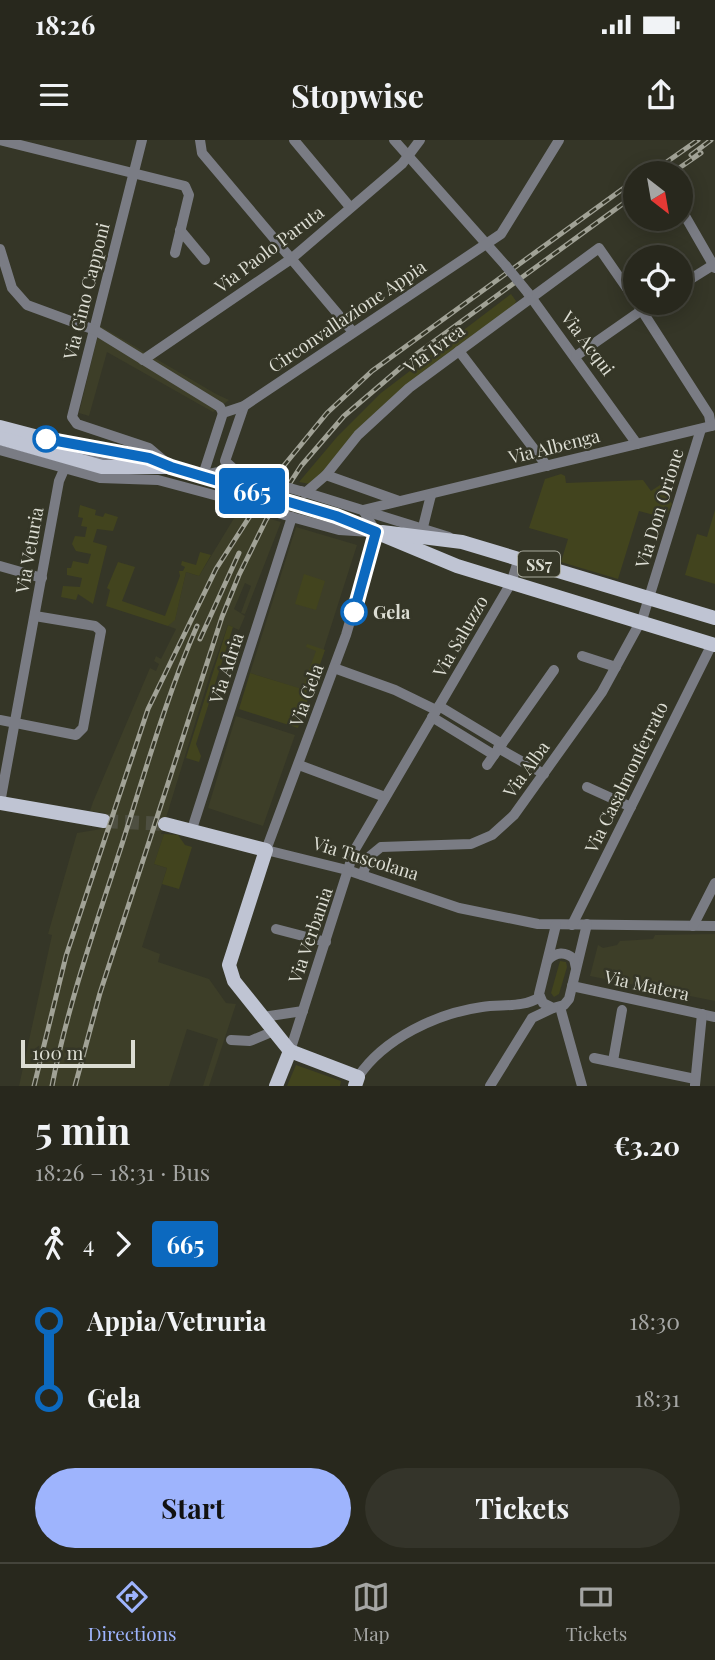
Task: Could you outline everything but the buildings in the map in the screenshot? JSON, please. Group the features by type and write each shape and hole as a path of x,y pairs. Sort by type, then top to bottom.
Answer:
{"main road":[{"path":"0,426 46,449 66,463 116,469 171,467"},
{"path":"0,438 46,449 149,458 171,467"},
{"name":"SS7","path":"171,467 295,504 376,532 423,554 511,583 714,645"},
{"name":"SS7","path":"376,532 425,532 715,618"},
{"path":"0,803 104,821"},
{"name":"Via Tuscolana","path":"165,824 266,850"},
{"path":"237,843 254,859 257,878"},
{"path":"266,850 229,959 230,972 290,1051 357,1081"},
{"path":"276,1086 290,1051"}],"street":[{"path":"0,140 32,144 188,189 176,253"},
{"name":"Via Gino Capponi","path":"142,140 72,416 77,424 151,449 171,467"},
{"path":"294,140 351,207"},
{"name":"Via Acqui","path":"394,140 530,295 637,444"},
{"name":"Via Paolo Paruta","path":"143,360 291,259 409,157 420,140"},
{"name":"Circonvallazione Appia","path":"223,413 244,406 507,229 559,140"},
{"path":"200,145 353,332"},
{"path":"693,230 714,266 693,278"},
{"path":"180,233 205,260"},
{"name":"Via Ivrea","path":"295,504 326,475 349,445 392,402 530,295 599,248 623,282"},
{"path":"0,249 12,288 27,305 94,330 220,407 223,413 202,475"},
{"path":"576,356 625,315"},
{"path":"645,315 709,415 709,426"},
{"path":"459,351 547,466"},
{"path":"244,406 225,464 237,472 253,491"},
{"name":"Via Albenga","path":"363,510 709,426"},
{"name":"Via Don Orione","path":"640,623 709,426"},
{"path":"215,440 230,445"},
{"path":"0,450 46,449"},
{"path":"66,463 113,481 146,480 253,491"},
{"name":"Via Veturia","path":"0,803 58,484 66,463"},
{"path":"202,475 219,471 237,472"},
{"path":"326,475 402,502"},
{"path":"295,504 363,510 425,532 431,495"},
{"name":"SS7","path":"295,504 344,531 376,532"},
{"name":"Via Adria","path":"192,829 295,504"},
{"path":"363,510 376,532"},
{"name":"Via Gela","path":"266,850 334,668 376,532"},
{"name":"Via Saluzzo","path":"365,831 511,583 519,558"},
{"path":"0,566 42,578"},
{"path":"0,720 76,735 82,731 102,634 95,626 35,616"},
{"name":"Via Alba","path":"383,846 452,846 482,840 511,819 616,667 640,623"},
{"name":"Via Casalmonferrato","path":"572,925 714,645"},
{"path":"582,656 616,667"},
{"path":"334,668 395,690 544,774"},
{"path":"487,765 554,670"},
{"path":"299,765 385,797"},
{"path":"587,787 631,807"},
{"path":"362,875 370,856 383,846 365,831"},
{"name":"Via Verbania","path":"290,1051 345,885 347,870 365,831"},
{"name":"Via Tuscolana","path":"266,850 347,870 458,908 556,925 587,924"},
{"path":"693,926 715,883"},
{"path":"490,1086 532,1018 567,1001 587,924 714,924"},
{"path":"556,925 540,997 546,1005 557,1007"},
{"path":"275,929 326,942"},
{"path":"548,960 559,953 566,954 574,959 576,971"},
{"name":"Via Matera","path":"572,986 715,1017"},
{"path":"357,1081 381,1053 427,1023 465,1010 521,1004 540,997"},
{"path":"557,1007 582,1086"},
{"path":"612,1061 622,1010"},
{"name":"Via Verbania","path":"263,1017 303,1011"},
{"path":"594,1058 695,1082 702,1014"},
{"path":"231,1040 250,1041 274,1031"}],"shaded area":[{"path":"511,294 516,301 513,309 420,376 310,484 299,482 337,437 381,393"},
{"path":"100,326 229,400 213,412 107,352 89,416 79,413"},
{"path":"561,474 565,476 566,483 643,480 651,491 660,485 672,504 665,518 639,511 618,579 561,562 568,539 529,528 545,479"},
{"path":"80,505 96,510 95,515 103,517 105,513 118,517 113,531 97,529 93,542 107,546 93,604 78,594 76,600 61,597 63,586 80,587 82,578 67,575 67,568 71,568 73,561 88,564 91,554 76,551 72,544 75,536 85,537 87,527 81,526 83,518 78,517"},
{"path":"239,510 281,522 245,614 241,613 251,586 245,583 234,609 245,616 239,630 228,625 210,675 161,834 164,834 154,864 167,868 142,947 160,954 158,962 209,979 226,1003 236,1004 209,1086 203,1086 218,1039 187,1029 169,1086 19,1086 52,935 48,934 77,833 101,829 105,813 90,811 150,668 156,671 159,664 154,661 156,656 161,659 176,629 168,626 175,619 186,572 199,576"},
{"path":"715,510 715,584 685,575 697,534 707,537"},
{"path":"296,527 357,545 310,692 250,673"},
{"path":"200,552 211,555 199,576 186,572 175,620 168,626 106,606 110,590 107,588 118,562 135,567 122,601 165,616 180,576 179,571 183,571 185,567 181,565 182,561 196,565"},
{"path":"304,574 325,581 316,610 295,604"},
{"path":"228,625 233,627 196,744 201,756 199,762 186,758"},
{"path":"307,644 325,650 298,728 239,709 250,673 302,689 316,651 306,647"},
{"path":"236,716 295,735 263,826 208,808"},
{"path":"164,834 178,835 185,845 192,847 179,889 162,884 167,868 154,864"},
{"path":"715,934 715,1001 590,976 598,945 603,948 617,945 620,941 653,939 655,935"},
{"path":"560,961 566,962 567,967 559,994 554,997 551,993"},
{"path":"296,1065 341,1081 340,1086 287,1086"}],"tunnel":[{"path":"104,821 165,824"}],"railway":[{"path":"668,161 698,140"},
{"path":"691,155 711,140"},
{"path":"689,161 701,153"},
{"path":"34,1086 66,956 148,709 216,569 277,474 327,413 372,371 623,189"},
{"path":"75,1086 100,993 222,617 266,520 301,466 344,416 418,353 623,204"},
{"path":"200,639 239,553"},
{"path":"52,1086 66,1024 93,932 166,705 197,626"}],"bus line":[{"name":"665","path":"46,439 94,450 149,458 336,516 376,532 354,612"}],"place":[{"name":"Gela","path":"354,612"}]}
